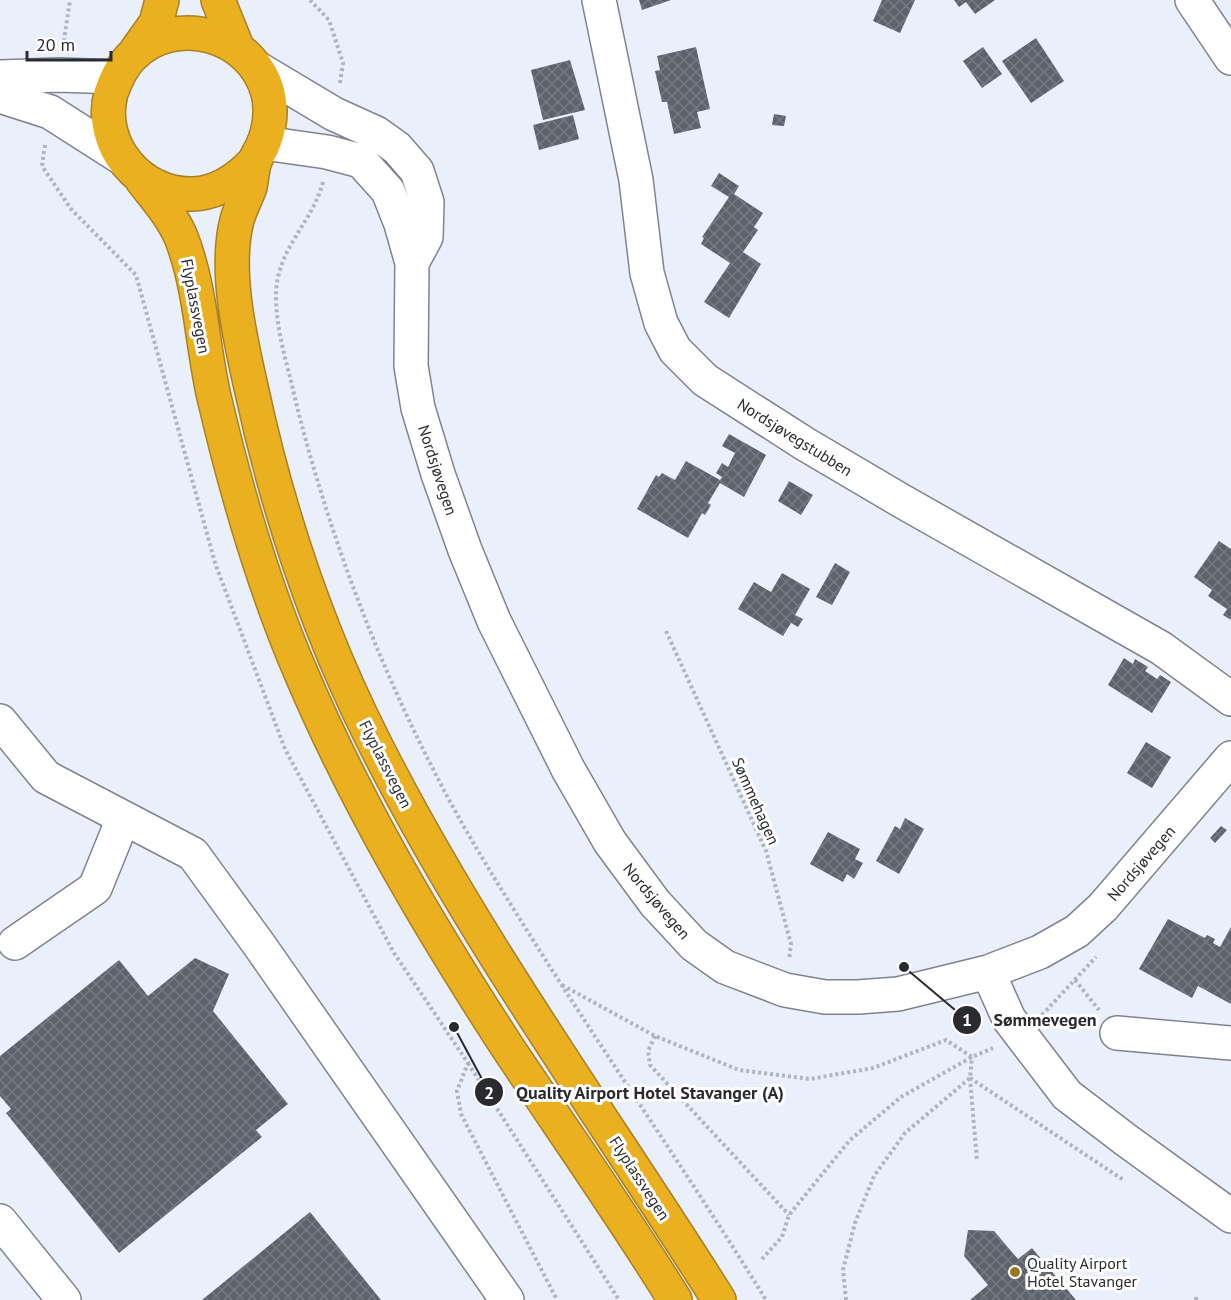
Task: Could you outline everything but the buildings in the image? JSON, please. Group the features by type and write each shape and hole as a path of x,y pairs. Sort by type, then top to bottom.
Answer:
{"highway":[{"name":"Flyplassvegen","path":"162,0 156,23 124,66 108,104 110,132 131,168 170,216 180,236 195,288 213,394 235,483 260,565 300,671 337,753 381,837 444,946 675,1300"},
{"name":"Flyplassvegen","path":"218,0 268,93 270,121 237,219 233,246 232,282 250,387 272,473 299,563 335,657 371,736 455,891 540,1027 719,1300"},
{"path":"124,66 156,39 183,31 212,35 247,57"},
{"path":"131,168 166,191 195,194 222,187 240,177 259,152"}],"street":[{"name":"Nordsjøvegstubben","path":"599,0 636,180 647,273 661,323 675,350 705,380 795,437 911,506 1161,648 1231,699"},
{"path":"1192,0 1231,58"},
{"name":"Nordsjøvegen","path":"247,57 334,114 376,133 397,148 417,171 427,202 426,237 412,263"},
{"path":"0,76 59,75 124,66"},
{"path":"0,96 50,112 131,168"},
{"name":"Nordsjøvegen","path":"259,152 327,152 361,161 388,191 401,224 412,263 411,366 418,408 465,550 494,621 537,709 610,842 655,903 694,945 725,967 785,990 825,997 898,994 987,972 1040,952 1077,930 1102,908 1231,758"},
{"path":"0,722 46,777 193,854 260,946 507,1300"},
{"path":"15,944 95,888 123,819"},
{"path":"987,972 1009,1019 1067,1095 1231,1216"},
{"path":"1117,1033 1231,1042"},
{"path":"0,1221 64,1300"}],"path":[{"path":"310,0 329,20 343,63 339,87"},
{"path":"325,174 316,204 284,256 276,296 278,322 314,471 363,616 412,728 479,853 766,1300"},
{"name":"Sømmehagen","path":"666,632 766,851 791,944 785,990"},
{"path":"1075,980 1117,1033"},
{"path":"561,984 655,1036 739,1070 810,1079 873,1068 946,1040 972,1057"},
{"path":"655,1036 648,1051 650,1065 789,1215"},
{"path":"762,1259 782,1237 789,1215 850,1140 901,1097 972,1057 1002,1045"},
{"path":"972,1057 970,1078 977,1161"},
{"path":"468,1063 619,1300"},
{"path":"970,1078 1129,1183"},
{"path":"846,1300 843,1270 855,1223 874,1176 905,1133 970,1078"}],"place":[{"name":"Sømmevegen","path":"904,967"},
{"name":"Quality Airport Hotel Stavanger (A)","path":"454,1027"},
{"name":"Quality Airport Hotel Stavanger","path":"1015,1272"}]}
